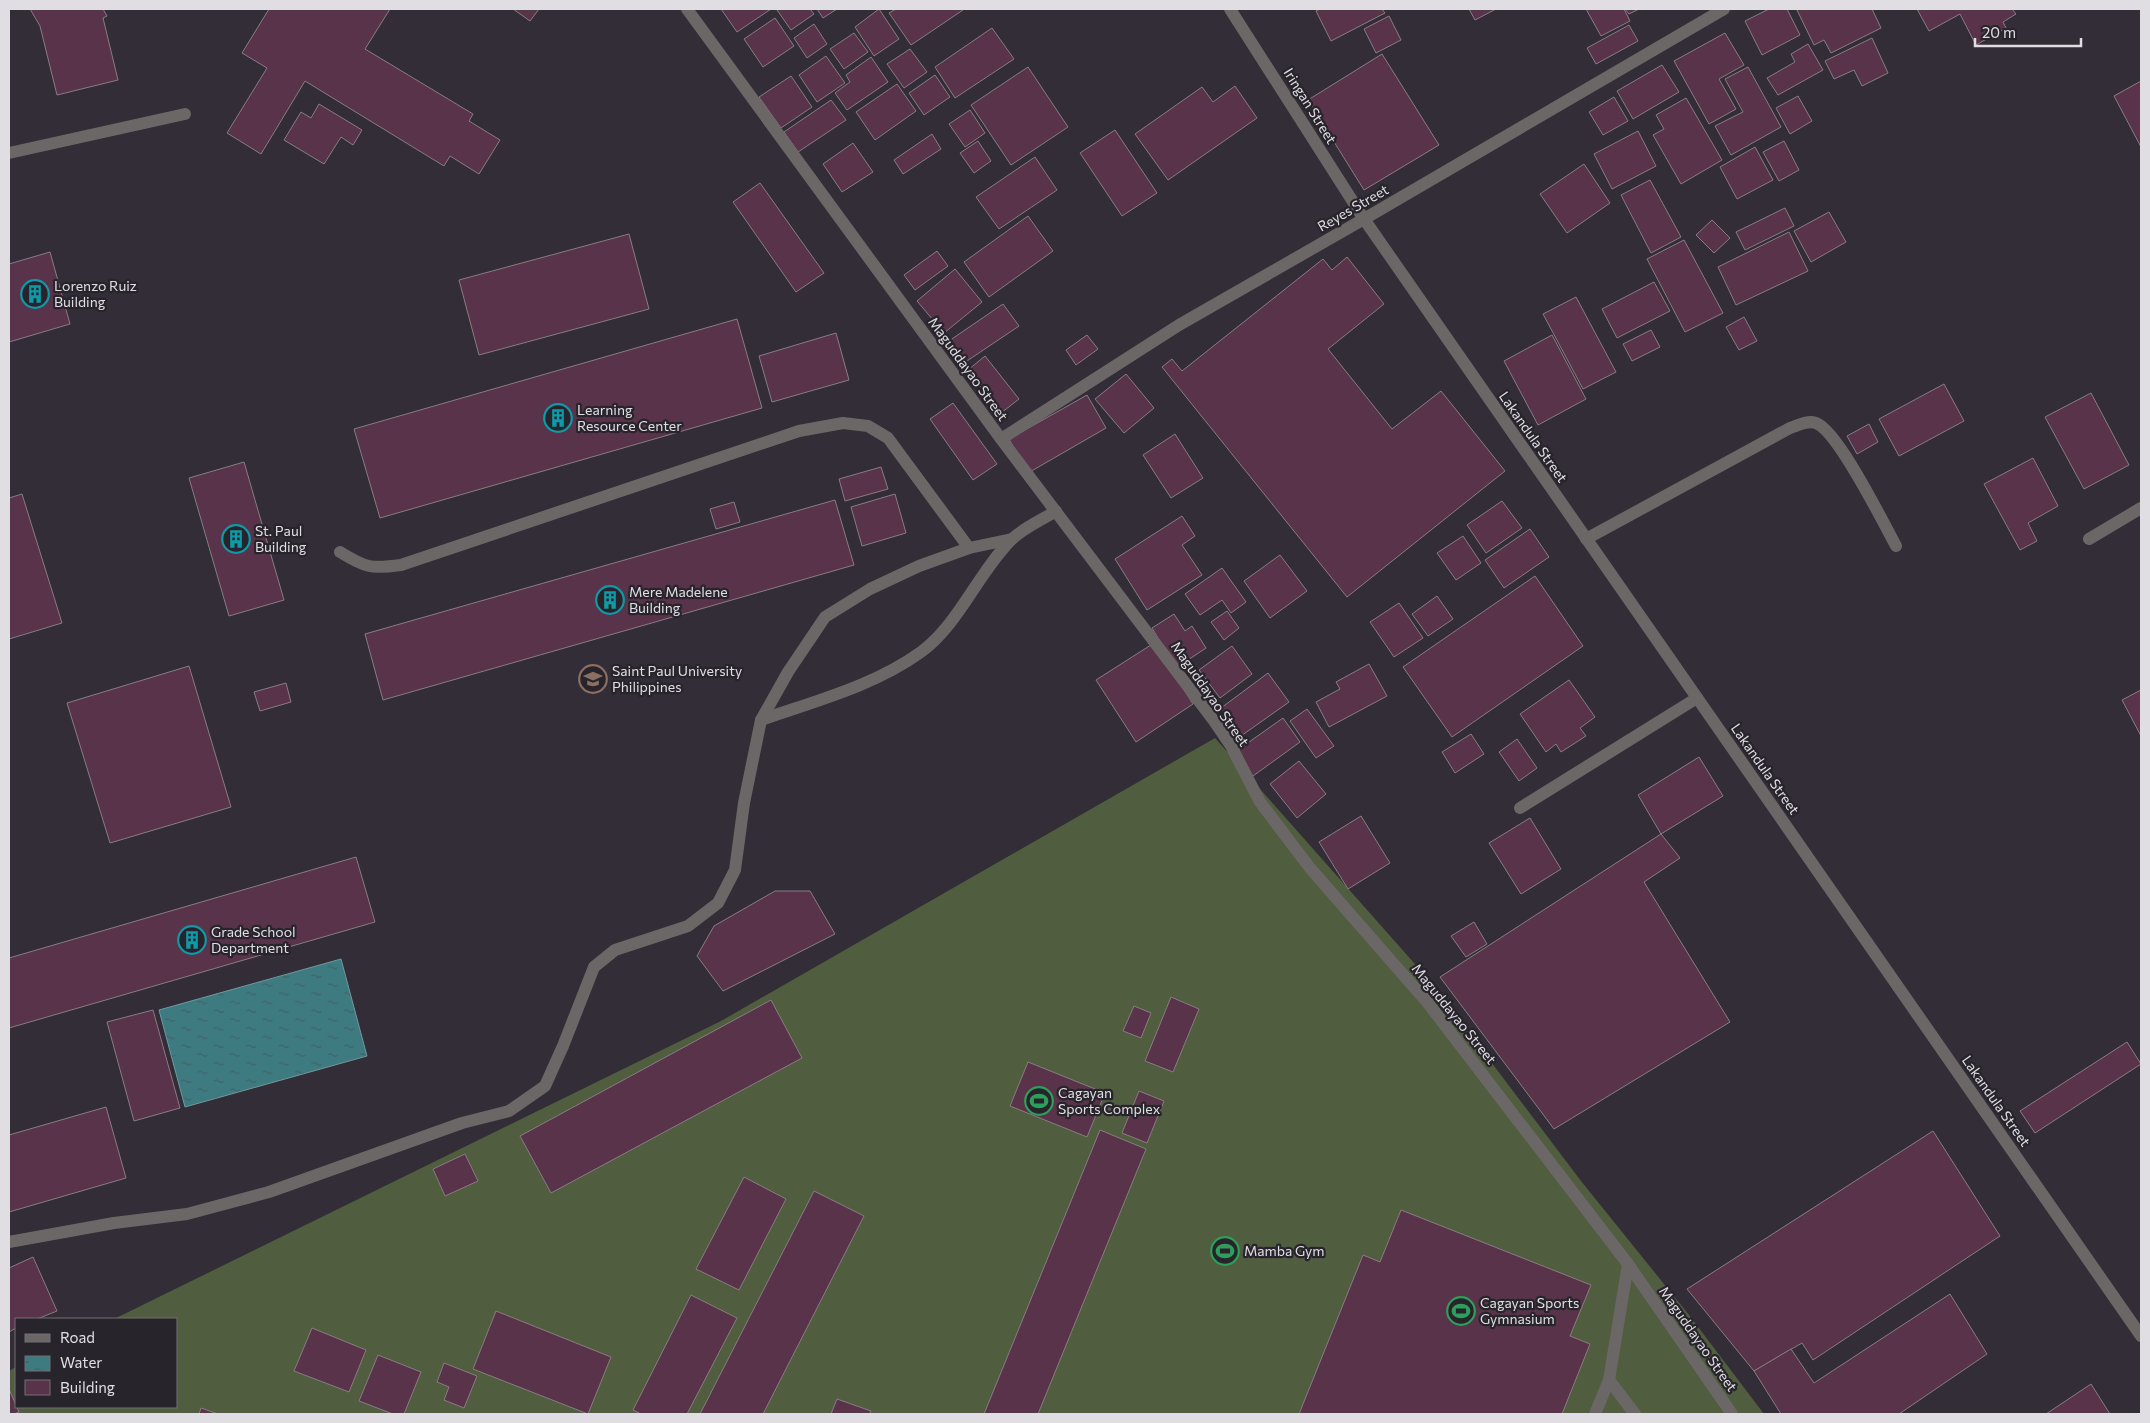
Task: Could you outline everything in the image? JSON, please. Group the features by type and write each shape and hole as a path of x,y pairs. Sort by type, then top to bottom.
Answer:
{"street":[{"name":"Maguddayao Street","path":"686,9 1001,439 1214,721 1231,746 1260,802 1310,868 1427,1002 1628,1264 1732,1414"},
{"name":"Iringan Street","path":"1230,9 1364,219"},
{"name":"Reyes Street","path":"1001,439 1179,324 1364,219 1724,9"},
{"path":"9,153 185,114"},
{"name":"Lakandula Street","path":"1364,219 2141,1336"},
{"path":"1586,539 1790,428 1807,422 1817,423 1837,442 1896,546"},
{"path":"340,552 360,565 376,568 401,565 799,431 843,423 868,426 888,438 968,548"},
{"path":"2089,539 2141,508"},
{"path":"761,720 869,682 922,651 954,618 984,574 1012,539 1056,511"},
{"path":"9,1242 114,1223 196,1212 269,1192 462,1123 509,1111 546,1086 594,967 615,950 688,926 718,904 735,870 744,803 761,720 788,672 825,616 870,589 919,566 968,548 1012,539"},
{"path":"1520,808 1697,698"},
{"path":"1595,1414 1610,1380 1628,1264"},
{"path":"1610,1380 1635,1414"}],"green space":[{"name":"Cagayan Sports Complex","path":"1215,738 1430,981 1581,1181 1689,1315 1764,1414 9,1414 9,1371 15,1368 15,1408 178,1408 178,1318 116,1318 721,1021"}],"water":[{"path":"341,959 367,1056 185,1107 159,1010"}],"building":[{"path":"30,9 103,9 107,16 103,18 118,80 57,95 40,26"},
{"path":"269,9 390,9 365,49 473,114 469,121 500,140 479,174 450,156 444,166 305,81 261,154 227,133 267,68 242,53"},
{"path":"513,9 539,9 530,21"},
{"path":"721,9 771,9 737,32"},
{"path":"810,9 814,14 791,30 777,10"},
{"path":"817,9 837,9 823,18"},
{"path":"879,9 899,39 874,56 855,27"},
{"path":"896,9 963,10 911,45 889,13"},
{"path":"1320,9 1382,9 1385,13 1331,41 1316,11"},
{"path":"1469,9 1496,9 1475,20"},
{"path":"1586,9 1624,9 1630,21 1601,36"},
{"path":"1625,9 1639,9 1629,14"},
{"path":"1769,9 1787,9 1800,35 1762,55 1745,21"},
{"path":"1872,9 1881,28 1831,53 1824,40 1814,45 1797,10"},
{"path":"1917,9 2012,9 2016,14 2003,22 2006,28 1976,45 1960,14 1929,31"},
{"path":"1389,16 1401,40 1376,53 1364,29"},
{"path":"775,18 794,46 763,67 744,39"},
{"path":"814,24 827,44 807,58 794,38"},
{"path":"1629,25 1638,41 1596,64 1587,48"},
{"path":"992,28 1014,59 955,98 935,67"},
{"path":"854,33 868,52 844,69 830,49"},
{"path":"1725,33 1744,65 1719,79 1736,109 1709,124 1674,61"},
{"path":"1872,38 1888,73 1862,86 1854,70 1834,79 1825,61"},
{"path":"1808,44 1823,70 1778,95 1767,78 1795,62 1791,54"},
{"path":"910,49 927,72 904,88 887,64"},
{"path":"1382,54 1439,145 1364,190 1308,100"},
{"path":"826,56 845,83 817,102 799,75"},
{"path":"871,57 888,82 847,110 835,93 850,82 846,75"},
{"path":"1662,65 1679,92 1633,119 1617,91"},
{"path":"1028,67 1068,127 1011,165 971,105"},
{"path":"1748,67 1781,127 1731,155 1715,126 1743,112 1725,79"},
{"path":"935,75 950,97 924,115 909,93"},
{"path":"791,76 812,107 781,128 759,97"},
{"path":"2141,81 2141,147 2114,96"},
{"path":"897,84 916,111 875,140 856,112"},
{"path":"1235,86 1257,118 1168,180 1135,134 1202,87 1213,102"},
{"path":"1798,96 1812,121 1790,134 1776,108"},
{"path":"1614,97 1628,121 1603,135 1589,112"},
{"path":"1686,98 1722,160 1681,184 1653,135 1664,129 1656,115"},
{"path":"831,100 846,120 798,152 784,132"},
{"path":"319,104 362,130 353,145 341,137 324,164 284,140 301,112 311,118"},
{"path":"970,110 985,133 965,147 949,124"},
{"path":"1115,130 1157,193 1122,216 1080,153"},
{"path":"1638,131 1656,166 1612,189 1594,154"},
{"path":"932,134 941,149 903,174 894,160"},
{"path":"978,141 991,161 974,173 960,153"},
{"path":"1784,141 1799,170 1779,181 1763,152"},
{"path":"853,143 873,172 842,192 823,164"},
{"path":"1755,147 1773,180 1737,199 1720,167"},
{"path":"1035,157 1057,190 999,229 976,197"},
{"path":"1584,164 1610,203 1567,233 1540,194"},
{"path":"1650,180 1681,237 1651,253 1621,195"},
{"path":"760,183 824,273 796,292 733,202"},
{"path":"1785,208 1794,226 1745,250 1736,232"},
{"path":"1829,212 1846,242 1811,262 1794,231"},
{"path":"1028,216 1053,251 989,297 964,262"},
{"path":"1712,220 1730,238 1714,253 1696,235"},
{"path":"1789,232 1808,271 1736,305 1718,267"},
{"path":"629,234 649,309 479,355 459,280"},
{"path":"1684,240 1723,313 1685,332 1647,259"},
{"path":"937,251 948,266 915,290 904,275"},
{"name":"Lorenzo Ruiz Building","path":"50,252 70,324 9,342 9,264"},
{"path":"1347,257 1384,304 1328,349 1392,429 1441,391 1505,471 1347,597 1162,367 1172,359 1182,371 1323,259 1332,270"},
{"path":"955,269 982,302 944,333 917,301"},
{"path":"1654,282 1670,311 1617,338 1602,309"},
{"path":"1576,297 1616,372 1583,389 1543,314"},
{"path":"1003,304 1019,326 961,365 946,343"},
{"path":"1744,317 1757,341 1739,350 1726,327"},
{"name":"Learning Resource Center","path":"737,319 762,408 380,518 354,429"},
{"path":"1651,330 1660,347 1632,361 1623,344"},
{"path":"836,333 849,380 772,402 759,356"},
{"path":"1087,335 1098,349 1076,365 1066,350"},
{"path":"1552,335 1586,399 1538,425 1504,361"},
{"path":"985,356 1019,399 1001,413 968,370"},
{"path":"1126,374 1154,408 1124,433 1095,399"},
{"path":"1944,384 1964,421 1899,456 1879,419"},
{"path":"2091,393 2129,465 2084,489 2045,417"},
{"path":"1087,395 1106,428 1028,473 1009,439"},
{"path":"953,403 997,464 973,480 930,419"},
{"path":"1869,424 1878,442 1857,454 1847,436"},
{"path":"1175,434 1203,478 1171,498 1143,455"},
{"path":"2033,458 2058,506 2028,523 2037,541 2020,550 1984,484"},
{"name":"St. Paul Building","path":"244,462 284,600 229,616 189,478"},
{"path":"881,467 888,489 845,501 839,479"},
{"path":"22,494 62,623 9,639 9,498"},
{"path":"895,494 906,533 862,546 851,507"},
{"name":"Mere Madelene Building","path":"835,500 854,565 383,700 365,634"},
{"path":"1502,501 1522,528 1486,553 1467,525"},
{"path":"734,502 740,522 716,529 710,509"},
{"path":"1182,516 1195,536 1182,545 1202,575 1147,610 1115,559"},
{"path":"1530,529 1549,557 1504,588 1485,560"},
{"path":"1463,536 1481,563 1456,580 1437,553"},
{"path":"1280,555 1307,591 1270,618 1244,581"},
{"path":"1222,568 1246,602 1231,613 1222,600 1200,615 1185,594"},
{"path":"1535,576 1583,646 1452,737 1403,667"},
{"path":"1437,596 1453,619 1428,636 1412,614"},
{"path":"1399,603 1423,638 1394,657 1370,622"},
{"path":"1227,611 1239,628 1224,640 1211,622"},
{"path":"1174,614 1185,631 1192,626 1206,648 1176,668 1152,628"},
{"path":"1154,643 1193,704 1136,742 1096,680"},
{"path":"1232,646 1252,674 1220,698 1199,670"},
{"path":"1369,664 1387,696 1329,727 1316,702 1340,689 1336,682"},
{"path":"189,666 231,807 110,843 67,703"},
{"path":"1268,673 1289,702 1241,736 1221,708"},
{"path":"1569,680 1595,717 1580,728 1586,736 1561,752 1556,744 1546,752 1520,714"},
{"path":"286,683 291,702 260,711 254,692"},
{"path":"2141,690 2141,736 2122,700"},
{"path":"1307,709 1334,746 1316,758 1290,721"},
{"path":"1283,718 1300,742 1253,776 1235,752"},
{"path":"1471,734 1484,754 1455,773 1442,752"},
{"path":"1517,739 1537,768 1519,781 1499,752"},
{"path":"1699,757 1723,796 1661,834 1638,795"},
{"path":"1299,761 1326,794 1297,818 1270,784"},
{"path":"1361,816 1390,863 1348,889 1319,842"},
{"path":"1530,818 1561,869 1521,894 1489,843"},
{"path":"1661,834 1680,858 1644,882 1730,1022 1554,1129 1440,977"},
{"name":"Grade School Department","path":"356,857 375,922 9,1028 9,958"},
{"path":"775,891 810,891 835,934 723,991 697,956 714,926"},
{"path":"1474,922 1487,944 1466,957 1451,936"},
{"path":"1171,997 1199,1009 1173,1072 1145,1061"},
{"path":"771,1000 802,1058 551,1193 520,1136"},
{"path":"1134,1006 1151,1013 1141,1038 1123,1031"},
{"path":"153,1010 180,1108 134,1121 107,1022"},
{"path":"2127,1042 2141,1064 2035,1133 2020,1111"},
{"path":"1028,1062 1105,1093 1087,1137 1010,1106"},
{"path":"1139,1091 1164,1101 1147,1143 1122,1133"},
{"path":"106,1107 126,1178 9,1212 9,1135"},
{"path":"1100,1130 1146,1149 1038,1414 984,1414"},
{"path":"1933,1131 2000,1236 1813,1360 1802,1343 1754,1371 1687,1289"},
{"path":"465,1154 478,1181 445,1196 433,1169"},
{"path":"744,1177 786,1199 739,1290 696,1269"},
{"path":"814,1191 864,1216 763,1414 700,1414"},
{"name":"Cagayan Sports Gymnasium","path":"1401,1210 1591,1285 1570,1336 1590,1344 1562,1414 1299,1414 1363,1255 1380,1262"},
{"path":"33,1257 57,1311 40,1318 15,1318 15,1329 9,1332 9,1268"},
{"path":"1950,1294 1987,1354 1899,1414 1781,1414 1754,1371 1791,1349 1814,1383"},
{"path":"691,1295 737,1318 687,1414 641,1414 633,1410"},
{"path":"496,1311 611,1357 588,1414 473,1369"},
{"path":"312,1328 366,1350 349,1392 294,1371"},
{"path":"378,1355 421,1372 404,1414 393,1414 359,1401"},
{"path":"444,1363 477,1376 464,1408 444,1400 449,1387 437,1382"},
{"path":"2091,1384 2110,1414 2046,1414"},
{"path":"9,1389 15,1403 15,1408 17,1408 19,1412 9,1414"},
{"path":"837,1399 871,1411 869,1414 831,1414"},
{"path":"201,1408 218,1414 199,1414"}],"place":[{"name":"Lorenzo Ruiz Building","path":"35,294"},
{"name":"Learning Resource Center","path":"558,418"},
{"name":"St. Paul Building","path":"236,539"},
{"name":"Mere Madelene Building","path":"610,600"},
{"name":"Saint Paul University Philippines","path":"593,679"},
{"name":"Grade School Department","path":"192,940"},
{"name":"Cagayan Sports Complex","path":"1039,1101"},
{"name":"Mamba Gym","path":"1225,1251"},
{"name":"Cagayan Sports Gymnasium","path":"1461,1311"}]}
